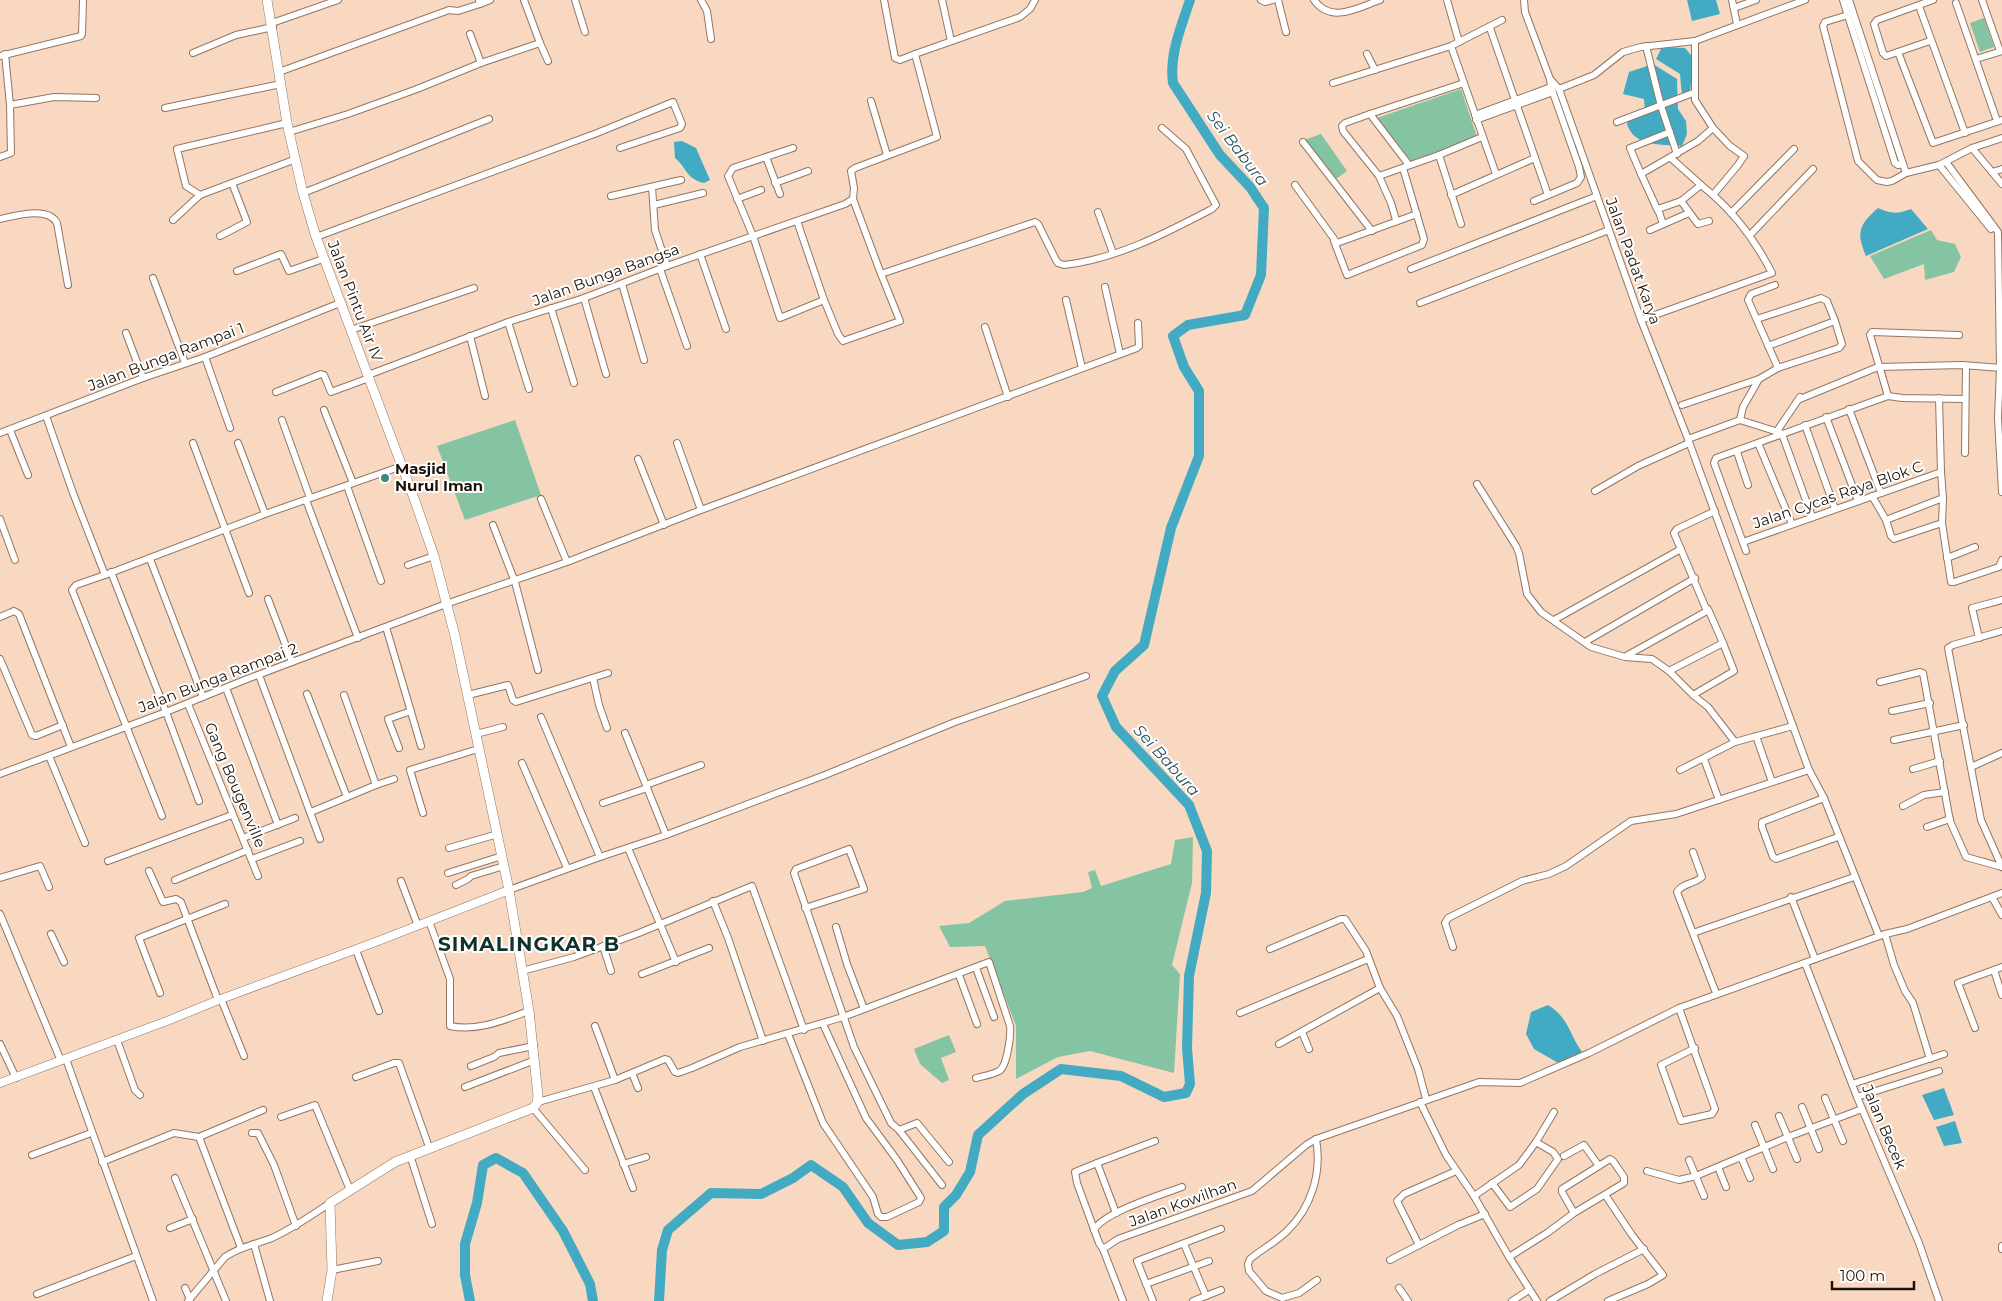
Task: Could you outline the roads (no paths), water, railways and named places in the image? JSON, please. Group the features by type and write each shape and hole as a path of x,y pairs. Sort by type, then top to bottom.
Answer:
{"main road":[{"name":"Jalan Pintu Air IV","path":"267,0 273,25 288,127 303,193 316,237 434,556 446,604 468,695 509,890 536,1060 536,1105"},
{"path":"327,1301 332,1270 330,1203 387,1166 410,1155 536,1105"}],"street":[{"path":"0,157 11,153 10,105 3,55 81,36 83,0"},
{"path":"193,53 236,35 273,25 330,1 338,0"},
{"path":"279,72 449,10 458,11 479,2 490,0"},
{"path":"524,0 548,61"},
{"path":"575,0 585,32"},
{"path":"702,0 707,11 711,39"},
{"path":"884,0 895,58 900,60 1020,17 1030,9 1035,0"},
{"path":"942,0 951,41"},
{"path":"1261,0 1265,2 1274,0"},
{"path":"1278,0 1286,32"},
{"path":"1314,0 1321,9 1332,13 1348,11 1380,0"},
{"path":"1447,0 1460,42"},
{"path":"1524,0 1525,12 1550,78 1579,166 1581,178 1577,183 1534,200"},
{"path":"1732,0 1737,24"},
{"path":"1734,8 1756,0"},
{"path":"1476,117 1594,75 1623,52 1646,46 1695,41 1805,0"},
{"path":"1844,0 1896,163 1898,165 1903,164"},
{"path":"1849,0 1906,173"},
{"path":"1930,40 1887,56 1884,54 1874,22 1933,0"},
{"path":"1976,59 2001,51 1982,0"},
{"path":"1898,52 1932,142 1935,144 2000,120 1955,1"},
{"path":"1919,6 1965,133"},
{"path":"1848,15 1826,22 1823,26 1858,161 1877,180 1882,182 1892,181 1906,173 1939,165 1972,148 2002,138"},
{"path":"1333,82 1451,46 1490,28 1502,20"},
{"path":"1490,28 1548,195"},
{"path":"470,34 481,63"},
{"path":"1695,41 1693,93 1695,100 1713,128 1730,146 1744,156 1713,195"},
{"path":"200,195 186,186 177,149 357,111 481,63 540,43"},
{"path":"1451,46 1496,174"},
{"path":"1646,46 1661,106 1677,154"},
{"path":"797,221 824,300 842,340 900,322 853,199 854,188 851,172 855,168 937,137 915,54"},
{"path":"1368,54 1375,70"},
{"path":"1396,220 1379,176 1342,128 1345,123 1464,83"},
{"path":"165,108 281,84"},
{"name":"Jalan Padat Karya","path":"1554,90 1597,196 1641,320 1689,441 1809,770 1824,798 1854,876 1882,935 1901,982 1913,1003 1930,1059"},
{"path":"1617,122 1693,93"},
{"path":"10,105 54,97 96,98"},
{"path":"871,101 887,155"},
{"path":"316,237 597,133 673,102 682,124 680,128 620,148"},
{"path":"1294,185 1334,241 1347,274 1422,245 1424,239 1406,166 1370,114"},
{"path":"303,193 489,119"},
{"path":"881,274 1035,222 1038,224 1056,260 1061,264 1074,264 1168,232 1212,209 1216,205 1186,148 1162,128"},
{"path":"1641,174 1671,158 1713,128"},
{"path":"1663,224 1630,148 1670,132"},
{"path":"1379,176 1439,155 1482,137"},
{"path":"1303,142 1372,231"},
{"path":"792,148 733,168 728,176 753,236 780,318 824,300"},
{"path":"1732,212 1794,148"},
{"path":"1972,148 2002,184"},
{"path":"1439,155 1461,224"},
{"path":"766,157 780,194"},
{"path":"1451,195 1535,158"},
{"path":"1641,320 1772,274 1750,235 1732,212 1671,158"},
{"path":"173,220 200,195 296,159"},
{"path":"1946,162 1997,238 2000,249 2002,492"},
{"path":"1939,165 1976,205"},
{"path":"1750,235 1813,169"},
{"path":"1992,172 2002,169"},
{"path":"775,183 808,171"},
{"path":"611,196 681,180"},
{"path":"220,236 247,222 232,183"},
{"path":"1658,211 1681,201 1701,185"},
{"path":"652,187 655,230 663,268 687,346"},
{"path":"738,199 761,190"},
{"path":"654,205 703,193"},
{"path":"1411,269 1597,196"},
{"name":"Jalan Bunga Bangsa","path":"276,392 321,374 324,375 332,392 470,336 584,298 700,254 845,204 853,199"},
{"path":"1681,201 1698,224 1709,221"},
{"path":"1098,212 1113,252"},
{"path":"1650,230 1689,213"},
{"path":"0,220 40,214 45,214 55,219 68,285"},
{"path":"1334,241 1337,243 1372,231 1396,220 1417,214"},
{"path":"1420,304 1609,230"},
{"path":"237,270 281,254 284,256 290,271 323,259"},
{"path":"700,254 726,329"},
{"path":"153,278 185,363"},
{"path":"622,284 644,360"},
{"path":"1775,285 1748,296 1748,300 1778,368"},
{"path":"1105,287 1120,354"},
{"path":"351,330 474,288"},
{"path":"584,298 606,374"},
{"path":"1682,405 1841,346 1835,321 1827,301 1821,298 1757,319"},
{"path":"1066,300 1082,368"},
{"name":"Jalan Bunga Rampai 1","path":"0,433 340,303"},
{"path":"551,308 574,383"},
{"path":"1768,346 1835,321"},
{"path":"508,322 529,389"},
{"name":"Jalan Bunga Rampai 2","path":"0,774 188,704 259,674 446,604 515,582 701,510 1139,347 1138,323"},
{"path":"985,327 1008,397"},
{"path":"1888,396 1870,335 1875,331 1959,335"},
{"path":"126,333 143,378"},
{"path":"470,336 485,396"},
{"path":"205,356 230,428"},
{"path":"1779,432 1800,399 1878,365 2001,368"},
{"path":"1965,453 1966,366"},
{"path":"1740,420 1743,407 1759,378"},
{"path":"1746,551 1714,463 1716,458 1737,452 1779,432 1805,425 1888,396 1965,399"},
{"path":"1939,398 1940,472 1943,498 1942,522 1950,581 1952,583 1999,567 2002,560"},
{"path":"1849,409 1881,493"},
{"path":"324,410 381,580"},
{"path":"46,416 73,493 166,712 199,801"},
{"path":"1826,418 1858,501"},
{"path":"282,420 358,638"},
{"path":"1594,491 1638,466 1689,441 1740,420 1779,432"},
{"path":"1805,425 1835,509"},
{"path":"10,430 28,475"},
{"path":"1779,432 1812,517"},
{"path":"238,443 265,514"},
{"path":"677,443 701,510"},
{"path":"1758,443 1792,524"},
{"path":"193,444 249,593"},
{"path":"1737,452 1748,485"},
{"path":"638,459 664,525"},
{"path":"162,816 72,590 76,585 150,559 265,514 402,466"},
{"name":"Jalan Cycas Raya Blok C","path":"1743,542 1940,472"},
{"path":"1477,484 1519,553 1527,594 1541,612 1572,635 1598,650 1625,657 1652,659 1669,671 1692,695 1708,707 1735,742"},
{"path":"1872,496 1886,520 1891,536 1896,539 1942,522"},
{"path":"1886,520 1943,498"},
{"path":"541,499 567,562"},
{"path":"1692,695 1734,671 1674,533 1675,530 1715,511"},
{"path":"0,519 15,560"},
{"path":"492,525 515,582 538,670"},
{"path":"1947,558 1975,547"},
{"path":"1554,620 1681,549"},
{"path":"408,564 434,556"},
{"path":"150,559 203,697"},
{"path":"1585,642 1695,578"},
{"path":"268,599 292,662"},
{"path":"1979,638 1972,608 2002,600"},
{"path":"1625,657 1705,613 1708,609"},
{"path":"0,617 14,611 19,614 71,747"},
{"path":"386,627 421,746"},
{"path":"2002,631 1948,648 1981,820 2002,867"},
{"path":"1669,671 1723,642"},
{"path":"0,659 32,735 36,736 62,725"},
{"path":"1880,682 1922,672 1924,675 1950,819 1966,857 2002,867"},
{"path":"468,695 508,685 513,700 516,702 608,673"},
{"path":"259,674 320,839"},
{"path":"0,1083 117,1040 220,999 356,950 567,868 666,835 825,775 955,722 1086,676"},
{"path":"593,678 599,705 607,728"},
{"path":"226,688 278,825"},
{"path":"307,694 347,798"},
{"path":"344,695 376,786"},
{"path":"1892,711 1930,703"},
{"name":"Gang Bougenville","path":"188,704 258,876"},
{"path":"399,748 388,719 411,711"},
{"path":"541,717 600,856"},
{"path":"1894,740 1964,725"},
{"path":"1680,770 1735,742 1794,726"},
{"path":"476,734 503,727"},
{"path":"625,733 666,835"},
{"path":"1756,736 1772,782"},
{"path":"423,813 410,770 478,749"},
{"path":"1971,766 2002,753"},
{"path":"49,756 85,843"},
{"path":"1704,758 1719,800"},
{"path":"1912,769 1940,761"},
{"path":"522,763 567,868"},
{"path":"603,803 700,765"},
{"path":"1453,947 1445,924 1448,918 1522,881 1549,874 1566,866 1631,820 1673,815 1809,770"},
{"path":"311,812 394,778"},
{"path":"1903,806 1924,795 1945,792"},
{"path":"1824,798 1762,822 1762,827 1773,857 1776,859 1838,837"},
{"path":"108,861 232,815"},
{"path":"243,838 295,818"},
{"path":"1927,827 1950,819"},
{"path":"449,848 498,834"},
{"path":"252,859 300,841"},
{"path":"628,848 676,962"},
{"path":"805,908 864,889 849,849 795,870 794,873 805,908 854,1047 891,1122 942,1185"},
{"path":"175,880 248,850"},
{"path":"1693,852 1702,877 1681,887 1677,892 1716,993"},
{"path":"448,873 502,856"},
{"path":"0,878 40,866 49,887"},
{"path":"456,885 471,876 504,866"},
{"path":"149,871 163,902 173,899 179,900 244,1056"},
{"path":"1692,933 1854,876"},
{"path":"401,881 418,926"},
{"path":"522,971 574,957 659,925 752,886 804,1030"},
{"name":"Jalan Kowilhan","path":"1103,1248 1118,1239 1252,1190 1306,1145 1316,1139 1479,1082 1520,1083 1679,1008 1716,993 1882,935 1907,929 2002,894"},
{"path":"1791,897 1815,959"},
{"path":"1992,897 2002,915"},
{"path":"713,901 728,938 762,1041"},
{"path":"160,993 139,938 225,904"},
{"path":"0,914 63,1060 153,1301"},
{"path":"1270,949 1343,918 1366,951 1380,988 1397,1016 1418,1069 1423,1100 1437,1139 1474,1196 1537,1301"},
{"path":"429,921 450,979 450,1026 471,1028 485,1026 529,1011"},
{"path":"836,927 847,964 864,1009"},
{"path":"51,934 64,962"},
{"path":"603,946 611,971"},
{"path":"642,974 709,948"},
{"path":"356,950 379,1011"},
{"path":"1240,1013 1368,959"},
{"path":"585,1170 536,1105 632,1074 665,1059 668,1060 674,1072 678,1073 727,1051 823,1024 959,975 989,962 1010,1029 1003,1068 998,1072 976,1078"},
{"name":"Jalan Becek","path":"1805,963 1857,1097 1920,1243 1939,1301"},
{"path":"1975,1028 1958,983 2002,967"},
{"path":"976,968 994,1017"},
{"path":"1994,970 2002,995"},
{"path":"959,975 977,1024"},
{"path":"1279,1044 1380,988"},
{"path":"1679,1008 1695,1048 1715,1109 1712,1114 1684,1122 1679,1119 1661,1065 1695,1048"},
{"path":"788,1034 823,1123 873,1197 878,1214 881,1217 886,1217 919,1202 921,1198 866,1118 823,1024"},
{"path":"595,1026 615,1080"},
{"path":"1302,1032 1309,1048"},
{"path":"117,1040 135,1090 140,1095"},
{"path":"0,1044 16,1078"},
{"path":"471,1066 494,1058 499,1053 534,1046"},
{"path":"1852,1084 1944,1054"},
{"path":"465,1087 536,1060"},
{"path":"356,1077 398,1063 429,1147"},
{"path":"1857,1097 1939,1071"},
{"path":"632,1074 638,1088"},
{"path":"594,1086 632,1188"},
{"path":"1826,1098 1843,1141"},
{"path":"281,1117 315,1105 350,1190"},
{"path":"1802,1108 1820,1150"},
{"path":"1647,1170 1679,1180 1696,1176 1788,1137 1862,1109"},
{"path":"102,1162 174,1133 199,1137 263,1110"},
{"path":"1474,1196 1519,1165 1536,1142 1554,1112"},
{"path":"1779,1116 1797,1159"},
{"path":"899,1130 917,1123 949,1162"},
{"path":"1755,1125 1773,1169"},
{"path":"32,1155 91,1133"},
{"path":"252,1133 258,1133 271,1159 296,1226"},
{"path":"199,1137 241,1248"},
{"path":"1316,1139 1319,1156 1317,1178 1309,1200 1291,1227 1250,1259 1248,1268 1266,1291 1282,1298 1299,1293 1317,1280"},
{"path":"1123,1301 1074,1174 1077,1171 1155,1141"},
{"path":"1492,1183 1510,1207 1537,1189 1558,1159 1553,1152 1536,1142"},
{"path":"1564,1156 1584,1145 1599,1166"},
{"path":"410,1155 432,1224"},
{"path":"624,1164 646,1157"},
{"path":"1741,1158 1750,1178"},
{"path":"1509,1257 1574,1213 1606,1196 1624,1183 1625,1180 1613,1161 1610,1160 1599,1166 1562,1189 1574,1213"},
{"path":"1689,1160 1704,1196"},
{"path":"1097,1163 1116,1213"},
{"path":"1718,1167 1726,1187"},
{"path":"1419,1244 1397,1201 1404,1194 1456,1171"},
{"path":"175,1178 226,1301"},
{"path":"1094,1230 1100,1221 1116,1213 1182,1187"},
{"path":"1606,1196 1662,1273 1662,1276 1608,1301"},
{"path":"185,1288 189,1300 225,1257 241,1248 296,1226 330,1203"},
{"path":"1390,1260 1419,1244 1485,1214"},
{"path":"170,1228 193,1219"},
{"path":"1153,1301 1137,1261 1221,1229"},
{"path":"254,1244 270,1301"},
{"path":"1184,1244 1206,1296"},
{"path":"1550,1301 1595,1274 1644,1249"},
{"path":"37,1294 136,1256"},
{"path":"332,1270 378,1260"},
{"path":"1146,1284 1209,1260"},
{"path":"1399,1288 1408,1301"},
{"path":"1193,1301 1221,1290"},
{"path":"1512,1301 1529,1290"}],"water":[{"path":"1687,0 1716,0 1720,14 1692,21"},
{"path":"1662,47 1685,48 1695,60 1689,96 1682,96 1680,74 1656,59"},
{"path":"1653,64 1677,79 1678,109 1686,121 1687,134 1682,146 1642,141 1636,137 1627,124 1631,114 1645,111 1644,99 1623,94 1629,72"},
{"path":"682,141 696,148 710,180 704,183 693,179 675,158 674,142"},
{"path":"1878,208 1894,213 1911,209 1928,229 1866,256 1861,241 1861,229 1867,219"},
{"path":"1548,1005 1565,1021 1582,1052 1560,1064 1534,1049 1526,1034 1531,1012"},
{"path":"1944,1088 1954,1115 1934,1120 1922,1095"},
{"path":"1955,1121 1962,1143 1944,1146 1936,1127"}],"waterway":[{"name":"Sei Babura","path":"659,1301 662,1250 668,1230 711,1193 761,1194 793,1178 811,1165 843,1187 868,1223 898,1245 927,1242 944,1231 944,1207 956,1195 970,1172 978,1135 1023,1094 1061,1069 1121,1076 1164,1097 1186,1093 1190,1084 1187,1048 1189,976 1206,893 1207,851 1189,805 1116,727 1102,696 1115,671 1144,645 1171,528 1199,456 1199,391 1184,367 1173,336 1188,325 1245,315 1261,275 1264,208 1250,187 1220,155 1173,83 1174,52 1190,0"},
{"name":"Sei Babura","path":"470,1301 465,1275 465,1244 477,1203 483,1165 496,1158 523,1173 563,1231 590,1284 593,1301"}],"place":[{"name":"Masjid Nurul Iman","path":"385,478"}],"district":[{"name":"SIMALINGKAR B","path":"529,944"}]}
